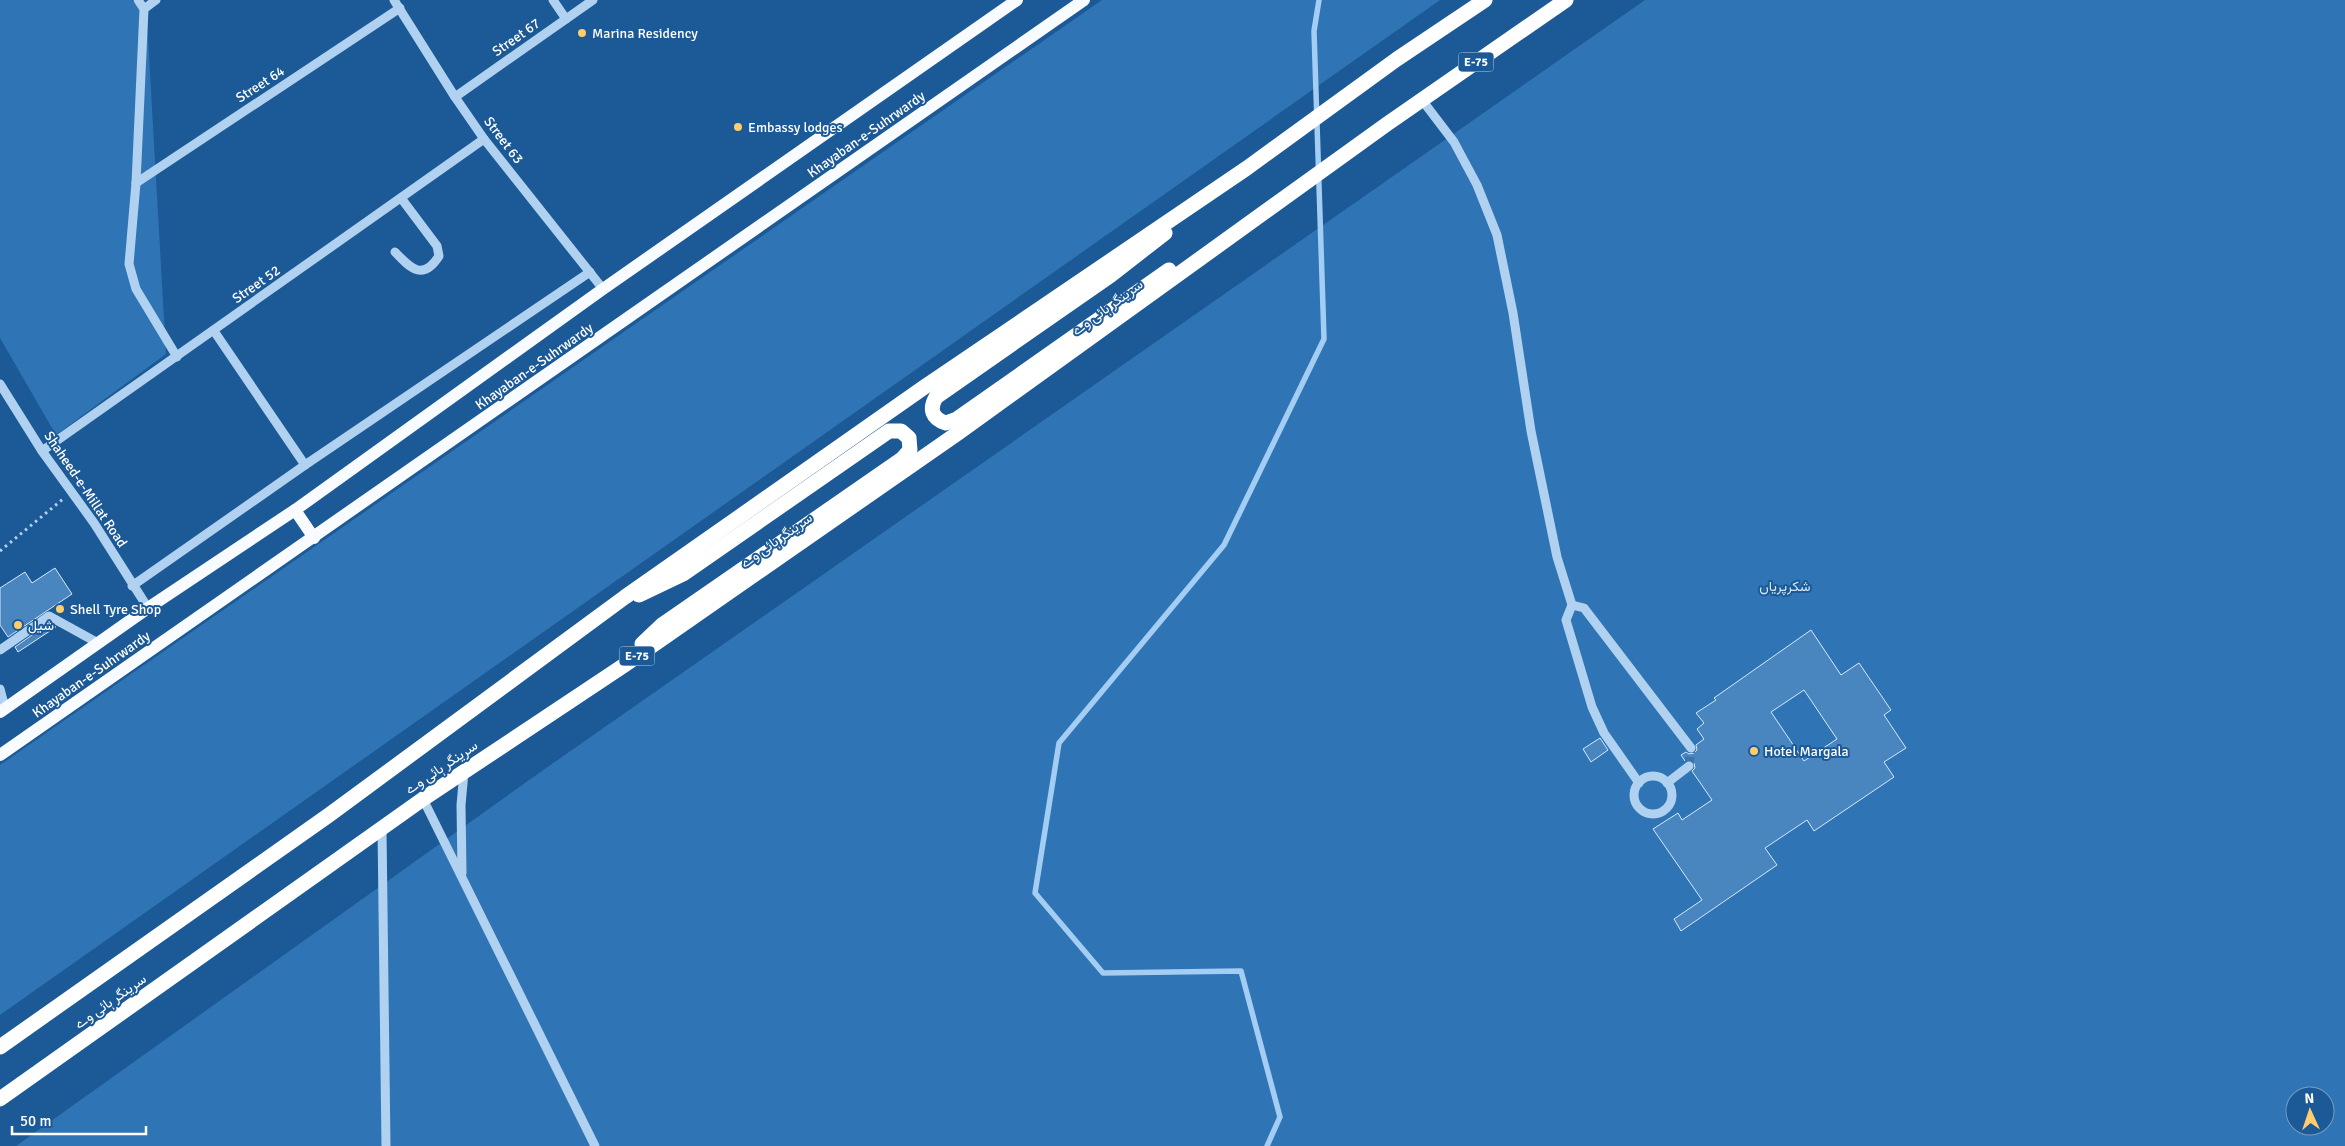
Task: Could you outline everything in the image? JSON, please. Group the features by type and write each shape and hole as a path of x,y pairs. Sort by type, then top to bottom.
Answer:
{"highway":[{"name":"سرینگر ہائی وے","path":"0,1047 329,815 625,597 923,388 1247,168 1397,59 1485,0"},
{"name":"سرینگر ہائی وے","path":"0,1099 423,799 626,664 958,433 1387,124 1566,0"},
{"path":"1186,209 1165,234 1141,253 936,397 932,408 936,418 946,423 958,419 1197,251 1242,230"},
{"path":"625,597 655,589 683,574 889,431 902,431 909,438 911,444 908,455 662,625 648,637 626,664"}],"main road":[{"name":"Khayaban-e-Suhrwardy","path":"2,710 148,608 295,510 603,289 1017,0"},
{"name":"Khayaban-e-Suhrwardy","path":"0,755 1084,0"},
{"path":"295,510 314,538"}],"street":[{"path":"138,0 144,9 136,183 129,264 136,290 178,357"},
{"path":"144,9 156,0"},
{"name":"Street 63","path":"394,0 455,97 484,139 603,289"},
{"path":"552,0 566,19"},
{"name":"Street 67","path":"455,97 593,0"},
{"name":"Street 64","path":"136,183 400,8"},
{"path":"1422,100 1454,142 1477,186 1497,235 1513,314 1531,430 1557,557 1572,605 1566,620 1587,690 1604,733 1639,783"},
{"name":"Street 52","path":"42,450 178,357 484,139"},
{"path":"395,252 412,270 422,271 433,265 439,256 437,246 401,198"},
{"path":"132,586 305,465 590,272"},
{"path":"214,331 305,465"},
{"name":"Shaheed-e-Millat Road","path":"0,384 148,608"},
{"path":"1572,605 1584,608 1691,748"},
{"path":"0,650 49,616 98,643"},
{"path":"0,689 2,710"},
{"path":"1667,783 1689,766"},
{"path":"462,877 460,805 464,771"},
{"path":"1652,776 1667,783 1672,794 1668,806 1659,813 1652,814 1640,810 1636,804 1634,792 1639,783 1652,776"},
{"path":"423,799 595,1146"},
{"path":"382,829 386,1146"}],"path":[{"path":"0,551 72,492"}],"green space":[{"path":"0,0 132,0 147,20 166,354 56,435 0,338"},
{"path":"1102,0 1440,0 0,1015 0,765"},
{"name":"شکرپریاں","path":"1645,0 2345,0 2345,1146 16,1146 539,773"}],"building":[{"path":"55,568 72,594 8,637 0,625 0,588 25,572 32,583"},
{"path":"49,623 56,627 18,652 15,647"},
{"path":"1811,630 1841,675 1859,663 1891,710 1884,715 1906,748 1884,762 1894,777 1814,831 1807,820 1765,848 1777,865 1681,931 1674,919 1702,900 1653,829 1678,813 1682,820 1712,800 1692,771 1695,768 1694,763 1691,760 1685,761 1681,755 1686,752 1689,754 1694,753 1697,750 1696,745 1704,739 1697,729 1704,723 1696,713 1716,700 1714,698","holes":["1804,690 1837,739 1804,761 1771,712"]},
{"path":"1600,738 1608,750 1591,762 1583,749"}],"waterway":[{"path":"1267,1146 1280,1117 1241,971 1103,973 1035,893 1059,743 1224,545 1324,339 1314,31 1319,0"}],"tunnel":[{"path":"1689,766 1691,748"}],"place":[{"name":"Marina Residency","path":"582,33"},
{"name":"Embassy lodges","path":"738,127"},
{"name":"Shell Tyre Shop","path":"60,609"},
{"name":"شیل","path":"18,625"},
{"name":"Hotel Margala","path":"1754,751"}]}
